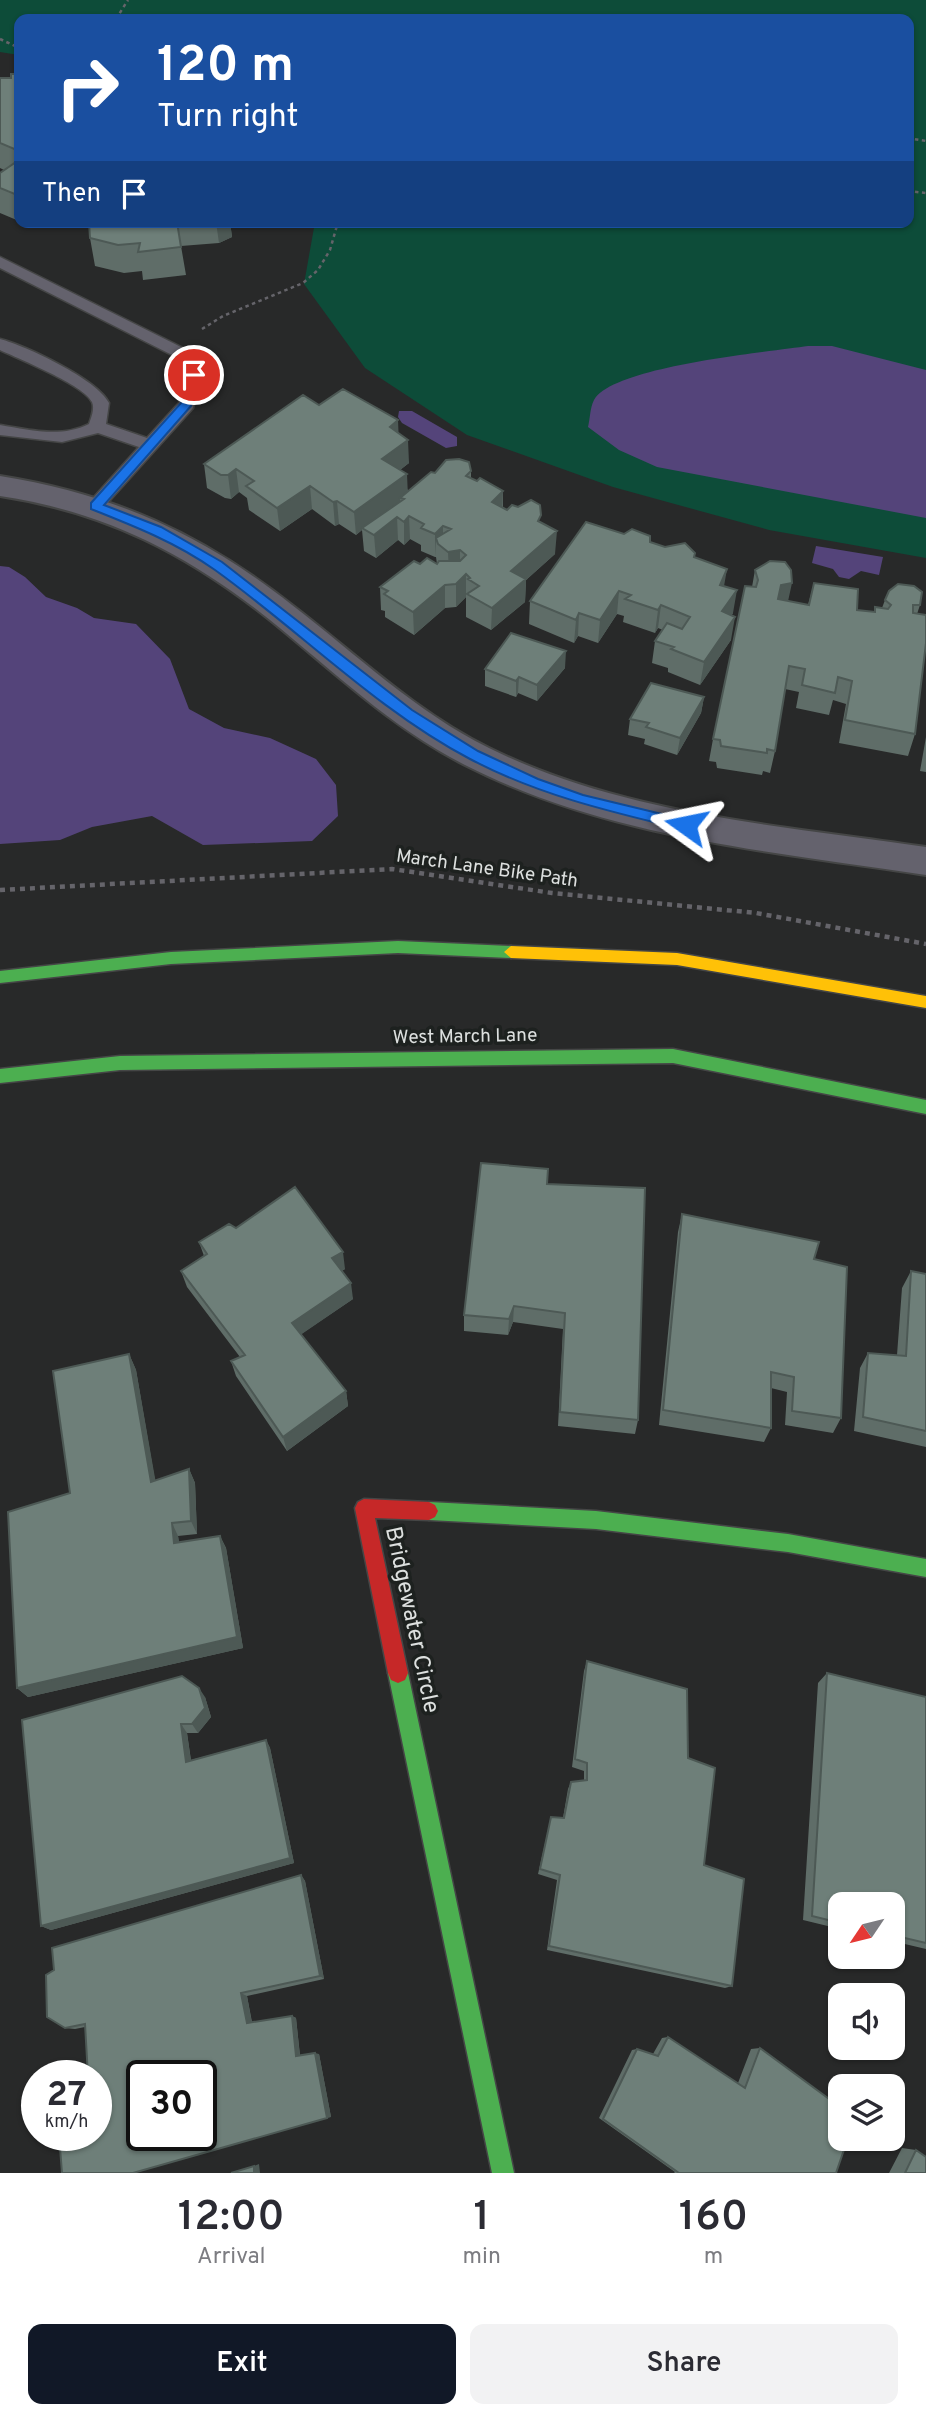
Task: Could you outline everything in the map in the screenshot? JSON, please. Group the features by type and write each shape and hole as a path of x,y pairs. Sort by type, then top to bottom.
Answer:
{"main road":[{"path":"0,978 171,958 398,947 677,959 926,1002"},
{"name":"West March Lane","path":"0,1076 120,1063 673,1056 926,1107"},
{"name":"Bridgewater Circle","path":"503,2173 364,1508 596,1520 788,1543 926,1568"}],"street":[{"path":"0,486 96,506 156,530 217,565 408,713 473,755 533,783 606,808 686,825 926,861"}],"lane":[{"path":"0,262 175,349 183,354 194,375 187,404 96,506"},
{"path":"0,344 80,384 97,397 102,409 97,427 83,435 70,438 0,430"},
{"path":"97,427 150,445"}],"path":[{"path":"175,349 216,319 300,287 316,274 327,257 336,228"},
{"name":"March Lane Bike Path","path":"0,890 392,869 552,893 756,913 926,944"}],"green space":[{"path":"0,0 926,0 926,558 769,530 613,487 467,435 365,368 304,284 314,228 914,228 914,14 14,14 14,54 0,52"}],"shaded area":[{"path":"808,346 832,346 926,370 926,518 657,467 619,450 588,427 594,400 607,388 630,378 693,363"},
{"path":"399,411 412,411 457,437 457,446 446,448 402,423 398,417"},
{"path":"816,546 883,557 879,575 861,571 849,579 839,577 833,569 812,563"},
{"path":"0,566 9,567 25,577 46,597 77,608 94,618 136,624 170,659 189,709 224,728 270,738 316,759 336,785 338,816 312,841 203,845 152,816 92,827 60,840 0,844"}],"building":[{"path":"11,74 14,74 14,149 0,143 0,78 11,78"},
{"path":"14,163 14,194 0,188 0,173"},
{"path":"89,228 178,228 181,247 138,252 140,243 118,245 90,238"},
{"path":"343,389 398,420 390,427 408,440 382,459 407,474 354,512 310,486 277,508 246,486 254,481 236,469 228,475 221,475 204,464 303,395 319,405"},
{"path":"459,459 469,462 471,471 466,476 477,481 480,478 503,491 492,502 507,510 512,505 518,507 531,500 540,505 541,515 538,521 557,531 511,571 526,579 492,608 467,594 479,586 468,579 470,578 466,574 456,584 445,585 413,612 384,594 388,591 380,587 414,561 420,564 427,558 437,564 439,561 460,561 466,555 460,550 448,552 438,544 436,538 451,529 443,526 435,534 421,528 424,524 409,516 404,522 397,517 374,535 362,528 404,499 400,498 431,472 435,473 446,460"},
{"path":"586,522 624,534 632,529 650,536 650,542 665,547 685,543 695,553 694,557 727,569 720,585 737,590 722,611 735,617 704,662 655,641 667,623 682,629 690,617 661,605 658,610 625,599 631,595 619,591 600,620 579,613 576,620 530,601"},
{"path":"770,561 785,562 791,570 792,583 781,585 778,599 809,605 814,583 858,589 857,610 875,612 875,607 888,609 891,605 885,600 889,591 898,584 914,586 922,592 920,605 913,605 913,613 926,615 926,643 915,734 845,720 852,681 838,677 835,693 802,685 805,669 789,666 775,751 767,749 767,753 721,746 720,740 713,739 745,586 756,587 758,580 755,570"},
{"path":"511,633 566,651 537,685 519,677 516,681 485,669"},
{"path":"651,683 704,697 680,738 646,727 649,723 630,719"},
{"path":"481,1163 548,1169 547,1184 645,1188 638,1420 560,1412 565,1313 514,1306 509,1319 464,1315"},
{"path":"295,1187 343,1252 332,1258 351,1283 292,1323 346,1391 283,1437 231,1361 245,1355 181,1271 207,1254 199,1242 229,1224 236,1228"},
{"path":"682,1214 819,1242 814,1259 847,1267 841,1418 792,1411 794,1377 771,1372 771,1428 663,1410"},
{"path":"911,1271 926,1274 926,1431 863,1417 868,1353 906,1356"},
{"path":"129,1354 151,1482 189,1469 191,1521 172,1523 174,1543 220,1536 237,1637 17,1688 8,1512 70,1493 53,1371"},
{"path":"587,1661 687,1689 688,1758 715,1768 704,1865 744,1879 732,1986 549,1946 560,1875 540,1869 551,1817 564,1818 571,1782 587,1780 587,1763 575,1759"},
{"path":"827,1673 926,1697 926,1943 905,1938 905,1892 828,1892 828,1920 812,1916"},
{"path":"182,1676 199,1688 205,1708 192,1724 181,1724 186,1762 266,1740 290,1858 41,1926 22,1720"},
{"path":"301,1875 320,1976 241,1993 247,2023 292,2016 296,2056 315,2053 327,2118 217,2149 217,2060 126,2060 126,2151 211,2151 133,2173 62,2173 60,2151 112,2151 112,2060 87,2060 85,2024 65,2028 47,2017 46,1975 54,1970 52,1948"},
{"path":"668,2037 745,2088 760,2048 828,2098 828,2151 844,2151 836,2173 679,2173 603,2119 637,2049 658,2056"},
{"path":"916,2150 926,2157 926,2173 905,2173"},
{"path":"254,2166 254,2173 231,2173"}],"traffic: fast":[{"path":"0,977 171,958 398,947 511,952"},
{"path":"0,1076 120,1063 673,1056 926,1107"},
{"path":"429,1511 596,1520 788,1543 926,1568"},
{"path":"398,1673 503,2173"}],"traffic: slow":[{"path":"511,952 677,959 926,1002"}],"traffic: jam":[{"path":"398,1673 364,1508 429,1511"}],"route":[{"path":"194,375 187,404 96,506 156,530 217,565 408,713 473,755 533,783 606,808 686,825"}]}
